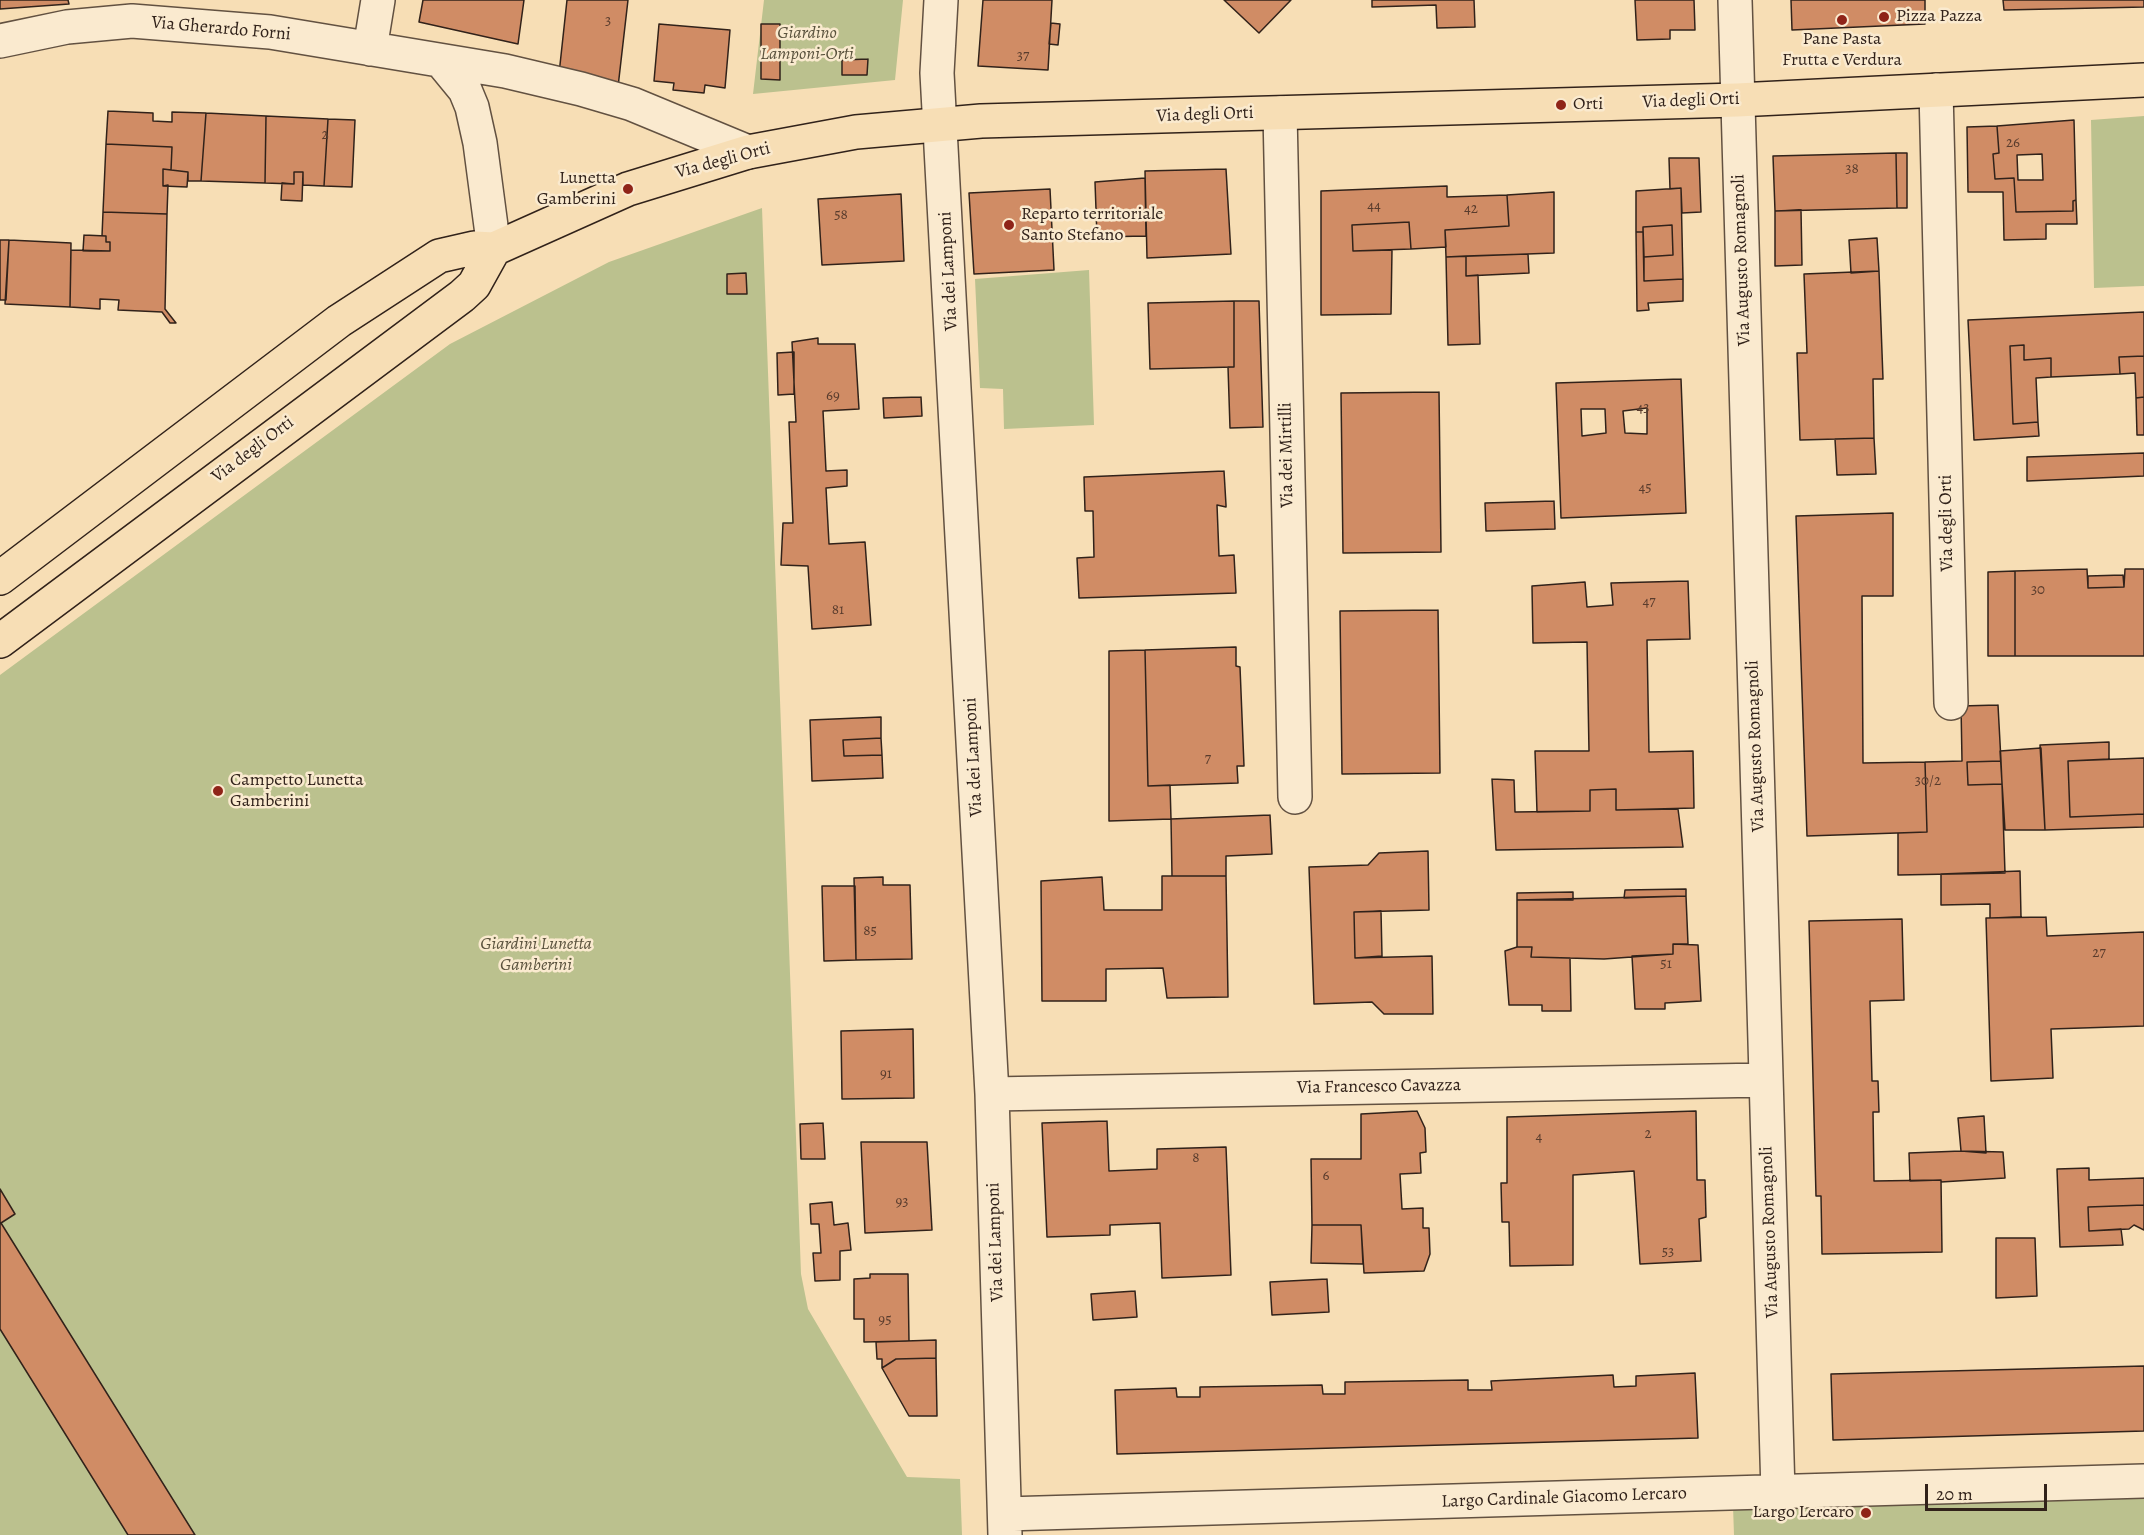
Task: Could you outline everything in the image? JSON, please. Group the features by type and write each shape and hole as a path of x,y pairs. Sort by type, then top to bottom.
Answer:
{"main road":[{"name":"Via degli Orti","path":"0,578 339,321 439,256 474,248 494,249 628,189 748,152 856,132 981,121 1737,100 2144,80"},
{"name":"Via degli Orti","path":"0,641 462,296 474,285 494,249"}],"street":[{"path":"370,49 378,0"},
{"name":"Via dei Lamponi","path":"941,0 937,73 992,1094 1005,1525"},
{"name":"Via Augusto Romagnoli","path":"1735,0 1778,1492"},
{"name":"Via Gherardo Forni","path":"0,41 67,27 132,21 270,32 505,71 591,92 642,108 748,152"},
{"path":"442,62 465,90 472,107 480,143 494,249"},
{"name":"Via degli Orti","path":"1936,90 1951,703"},
{"name":"Via dei Mirtilli","path":"1280,113 1294,797"},
{"name":"Via Francesco Cavazza","path":"992,1094 1766,1080"},
{"name":"Largo Cardinale Giacomo Lercaro","path":"1005,1525 1778,1492 2144,1481"}],"green space":[{"name":"Giardino Lamponi-Orti","path":"764,0 903,0 895,80 753,94"},
{"path":"2144,116 2144,286 2094,288 2091,120"},
{"name":"Giardini Lunetta Gamberini","path":"762,208 801,1274 808,1309 907,1477 960,1479 962,1535 0,1535 0,675 450,344 609,262"},
{"path":"1089,270 1094,425 1004,429 1003,389 980,388 975,279"},
{"path":"2144,1494 2144,1535 1734,1535 1733,1506"}],"building":[{"path":"0,0 68,0 69,4 0,9"},
{"path":"423,0 524,0 518,44 419,22"},
{"path":"567,0 628,0 618,87 559,74"},
{"path":"983,0 1052,0 1048,70 978,66"},
{"path":"1224,0 1291,0 1259,33"},
{"path":"1372,0 1474,0 1475,27 1437,28 1436,5 1372,7"},
{"path":"1635,0 1694,0 1695,30 1670,30 1670,39 1637,40"},
{"path":"1791,0 1925,0 1925,24 1792,30"},
{"path":"2003,0 2144,0 2144,7 2004,10"},
{"path":"1051,23 1060,24 1058,45 1049,44"},
{"path":"659,24 730,30 725,88 705,85 704,93 673,90 674,83 654,81"},
{"path":"761,24 780,24 780,80 761,79"},
{"path":"868,59 867,75 842,75 842,60"},
{"path":"108,111 153,113 153,121 172,122 172,112 206,113 201,181 188,181 188,172 171,170 172,147 106,144"},
{"path":"206,113 266,116 265,183 201,181"},
{"path":"266,116 328,119 324,186 303,185 303,172 294,172 294,184 265,183"},
{"path":"328,119 355,120 352,187 324,186"},
{"path":"2074,120 2076,200 2073,201 2073,211 2016,212 2014,178 1995,179 1993,154 1999,153 1997,126"},
{"path":"1997,126 1999,153 1993,154 1995,179 2014,178 2016,212 2073,211 2073,201 2076,200 2077,224 2046,224 2046,239 2004,240 2003,192 1968,192 1967,127"},
{"path":"106,144 172,147 171,170 163,169 163,186 168,185 167,214 103,212"},
{"path":"1896,153 1907,153 1907,208 1897,208"},
{"path":"1896,153 1897,208 1775,211 1773,156"},
{"path":"2042,154 2043,180 2018,180 2017,155"},
{"path":"1669,158 1699,158 1701,212 1682,213 1681,188 1670,189"},
{"path":"163,169 188,172 187,187 163,186"},
{"path":"1226,169 1231,254 1147,258 1145,171"},
{"path":"294,172 303,172 302,201 281,200 282,183 294,184"},
{"path":"1145,178 1146,236 1097,237 1095,182"},
{"path":"1447,186 1447,197 1507,195 1509,226 1445,230 1446,247 1411,249 1409,222 1352,225 1353,251 1392,250 1391,314 1321,315 1321,191"},
{"path":"1681,188 1683,279 1644,281 1644,257 1673,255 1672,225 1643,227 1643,232 1636,232 1636,191"},
{"path":"1050,189 1054,270 974,274 969,193"},
{"path":"1554,192 1554,253 1446,257 1445,230 1509,226 1507,195"},
{"path":"901,194 904,261 822,265 818,199"},
{"path":"1801,210 1802,265 1775,266 1775,211"},
{"path":"103,212 167,214 165,309 176,323 170,323 162,312 118,310 119,300 100,299 100,309 70,307 71,250 110,251 110,242 106,242 106,236 102,236"},
{"path":"1409,222 1411,249 1353,251 1352,225"},
{"path":"1672,225 1673,255 1644,257 1643,227"},
{"path":"1636,232 1643,232 1644,281 1683,279 1683,301 1648,303 1649,310 1637,311"},
{"path":"84,235 106,236 106,242 110,242 110,251 83,251"},
{"path":"1877,238 1879,271 1851,273 1849,240"},
{"path":"0,240 9,240 6,300 0,300"},
{"path":"9,240 71,243 70,307 5,304"},
{"path":"1528,254 1529,273 1466,276 1466,256"},
{"path":"1466,256 1466,276 1478,275 1480,344 1448,345 1446,257"},
{"path":"1879,271 1883,379 1873,379 1874,438 1800,440 1797,353 1807,353 1804,274"},
{"path":"746,273 747,294 727,294 727,274"},
{"path":"1234,301 1234,367 1150,369 1148,303"},
{"path":"1234,301 1259,301 1263,427 1230,428 1228,367 1234,367"},
{"path":"2144,312 2144,356 2119,357 2120,374 2051,377 2051,358 2024,360 2024,345 2010,346 2013,424 2038,422 2039,436 1974,440 1968,320"},
{"path":"818,338 818,344 855,344 859,409 823,411 826,471 847,470 847,486 826,488 829,544 865,542 871,625 812,629 808,566 781,565 783,523 793,523 789,422 796,422 792,342"},
{"path":"2024,345 2024,360 2051,358 2051,377 2036,378 2038,422 2013,424 2010,346"},
{"path":"794,352 794,394 778,395 777,353"},
{"path":"2144,356 2144,397 2136,398 2135,373 2120,374 2119,357"},
{"path":"1681,379 1686,513 1561,518 1556,383","holes":["1647,408 1647,434 1625,433 1623,411","1581,409 1605,409 1606,433 1582,436"]},
{"path":"1439,392 1441,552 1343,553 1341,393"},
{"path":"921,397 922,416 884,418 883,398"},
{"path":"2144,397 2144,435 2137,435 2136,398"},
{"path":"1874,438 1876,474 1837,475 1835,439"},
{"path":"2144,453 2144,476 2027,481 2027,457"},
{"path":"1224,471 1226,507 1217,505 1219,556 1234,555 1236,593 1079,598 1077,558 1094,557 1093,511 1085,511 1084,477"},
{"path":"1554,501 1555,529 1486,531 1485,503"},
{"path":"1893,513 1893,596 1862,596 1863,763 1925,762 1927,832 1807,836 1796,516"},
{"path":"2087,569 2088,588 2124,587 2125,569 2144,569 2144,656 2015,656 2015,571"},
{"path":"2015,571 2015,656 1988,656 1988,572"},
{"path":"2123,575 2124,587 2088,588 2088,576"},
{"path":"1688,581 1690,639 1647,640 1649,752 1693,751 1694,808 1616,810 1616,789 1590,790 1590,811 1537,812 1535,751 1589,751 1587,642 1533,643 1532,586 1585,582 1587,607 1613,605 1611,583"},
{"path":"1438,610 1440,773 1342,774 1340,611"},
{"path":"1236,647 1236,666 1240,667 1244,766 1237,766 1238,783 1148,786 1145,650"},
{"path":"1145,650 1148,786 1170,785 1171,819 1109,821 1109,651"},
{"path":"1998,705 2001,761 1967,762 1968,785 2002,784 2005,873 1898,875 1898,833 1927,832 1925,762 1962,761 1961,706"},
{"path":"881,717 881,738 843,740 844,756 882,755 883,778 812,781 810,720"},
{"path":"881,738 882,755 844,756 843,740"},
{"path":"2109,742 2109,759 2068,761 2070,817 2144,814 2144,827 2045,830 2040,745"},
{"path":"2041,748 2045,830 2005,830 2000,751"},
{"path":"2144,758 2144,814 2070,817 2068,761"},
{"path":"2001,761 2002,784 1968,785 1967,762"},
{"path":"1492,779 1514,780 1515,812 1590,811 1590,790 1616,789 1616,810 1678,809 1683,847 1496,850"},
{"path":"1270,815 1272,854 1226,856 1226,876 1172,876 1171,819"},
{"path":"1428,851 1429,910 1354,912 1355,958 1432,956 1433,1014 1384,1014 1372,1002 1314,1004 1309,867 1368,865 1379,853"},
{"path":"2020,871 2021,917 1990,918 1990,904 1941,905 1941,874"},
{"path":"1162,876 1226,876 1228,997 1167,998 1163,968 1106,969 1106,1001 1042,1001 1041,881 1102,877 1104,910 1162,910"},
{"path":"883,877 883,885 910,885 912,959 856,960 854,878"},
{"path":"822,886 855,886 856,960 824,961"},
{"path":"1686,889 1686,896 1624,898 1625,890"},
{"path":"1573,892 1573,900 1517,900 1517,893"},
{"path":"1686,896 1688,944 1673,944 1673,954 1604,959 1531,957 1532,947 1517,947 1517,900"},
{"path":"1381,911 1382,956 1355,958 1354,912"},
{"path":"2046,917 2047,936 2144,932 2144,1026 2051,1029 2053,1078 1991,1081 1986,918"},
{"path":"1902,919 1904,1000 1870,1001 1872,1081 1878,1081 1879,1112 1873,1112 1874,1181 1941,1180 1942,1252 1822,1254 1821,1196 1816,1196 1809,921"},
{"path":"1673,944 1698,945 1701,1001 1665,1003 1665,1009 1635,1009 1632,956 1673,954"},
{"path":"1517,947 1532,947 1531,957 1570,958 1571,1011 1542,1011 1542,1005 1509,1005 1505,951"},
{"path":"913,1029 914,1098 842,1099 841,1031"},
{"path":"1417,1111 1425,1128 1426,1152 1420,1153 1421,1173 1400,1174 1402,1209 1423,1208 1423,1228 1429,1228 1430,1254 1424,1271 1364,1273 1361,1225 1312,1225 1311,1159 1361,1159 1361,1114"},
{"path":"1696,1111 1697,1180 1705,1180 1706,1217 1699,1219 1701,1261 1640,1264 1634,1171 1573,1175 1573,1265 1510,1266 1509,1222 1502,1222 1501,1183 1507,1183 1507,1117"},
{"path":"1984,1116 1986,1153 1961,1151 1958,1118"},
{"path":"1107,1121 1109,1171 1157,1169 1157,1149 1226,1147 1231,1275 1162,1278 1160,1223 1110,1225 1110,1235 1047,1237 1042,1123"},
{"path":"823,1123 825,1159 801,1159 800,1124"},
{"path":"861,1142 927,1142 932,1230 865,1233"},
{"path":"2003,1152 2005,1178 1941,1182 1941,1180 1910,1181 1909,1153"},
{"path":"2089,1168 2089,1180 2144,1178 2144,1205 2088,1207 2089,1231 2121,1229 2123,1245 2060,1247 2057,1169"},
{"path":"0,1189 15,1214 1,1223 195,1535 128,1535 0,1329"},
{"path":"832,1202 834,1225 848,1223 851,1250 840,1251 840,1280 815,1281 813,1253 821,1253 819,1224 811,1224 810,1204"},
{"path":"2144,1205 2144,1230 2134,1225 2129,1229 2089,1231 2088,1207"},
{"path":"1312,1225 1361,1225 1363,1264 1311,1263"},
{"path":"1996,1238 2035,1238 2037,1296 1996,1298"},
{"path":"870,1274 908,1274 909,1341 864,1342 864,1319 854,1319 854,1279 870,1278"},
{"path":"1327,1279 1329,1312 1272,1315 1270,1282"},
{"path":"1135,1291 1137,1317 1093,1320 1091,1294"},
{"path":"936,1340 936,1358 896,1359 882,1368 882,1359 877,1359 876,1342"},
{"path":"936,1358 937,1416 909,1416 882,1368 896,1359"},
{"path":"2144,1366 2144,1431 1833,1440 1831,1374"},
{"path":"1695,1373 1698,1438 1117,1454 1115,1390 1176,1388 1177,1397 1200,1397 1200,1387 1322,1385 1323,1394 1345,1394 1345,1382 1468,1380 1468,1390 1492,1390 1491,1381 1613,1375 1614,1387 1636,1386 1636,1376"}],"place":[{"name":"Pizza Pazza","path":"1884,17"},
{"name":"Pane Pasta Frutta e Verdura","path":"1842,20"},
{"name":"Orti","path":"1561,105"},
{"name":"Lunetta Gamberini","path":"628,189"},
{"name":"Reparto territoriale Santo Stefano","path":"1009,225"},
{"name":"Campetto Lunetta Gamberini","path":"218,791"},
{"name":"Largo Lercaro","path":"1866,1513"}]}
